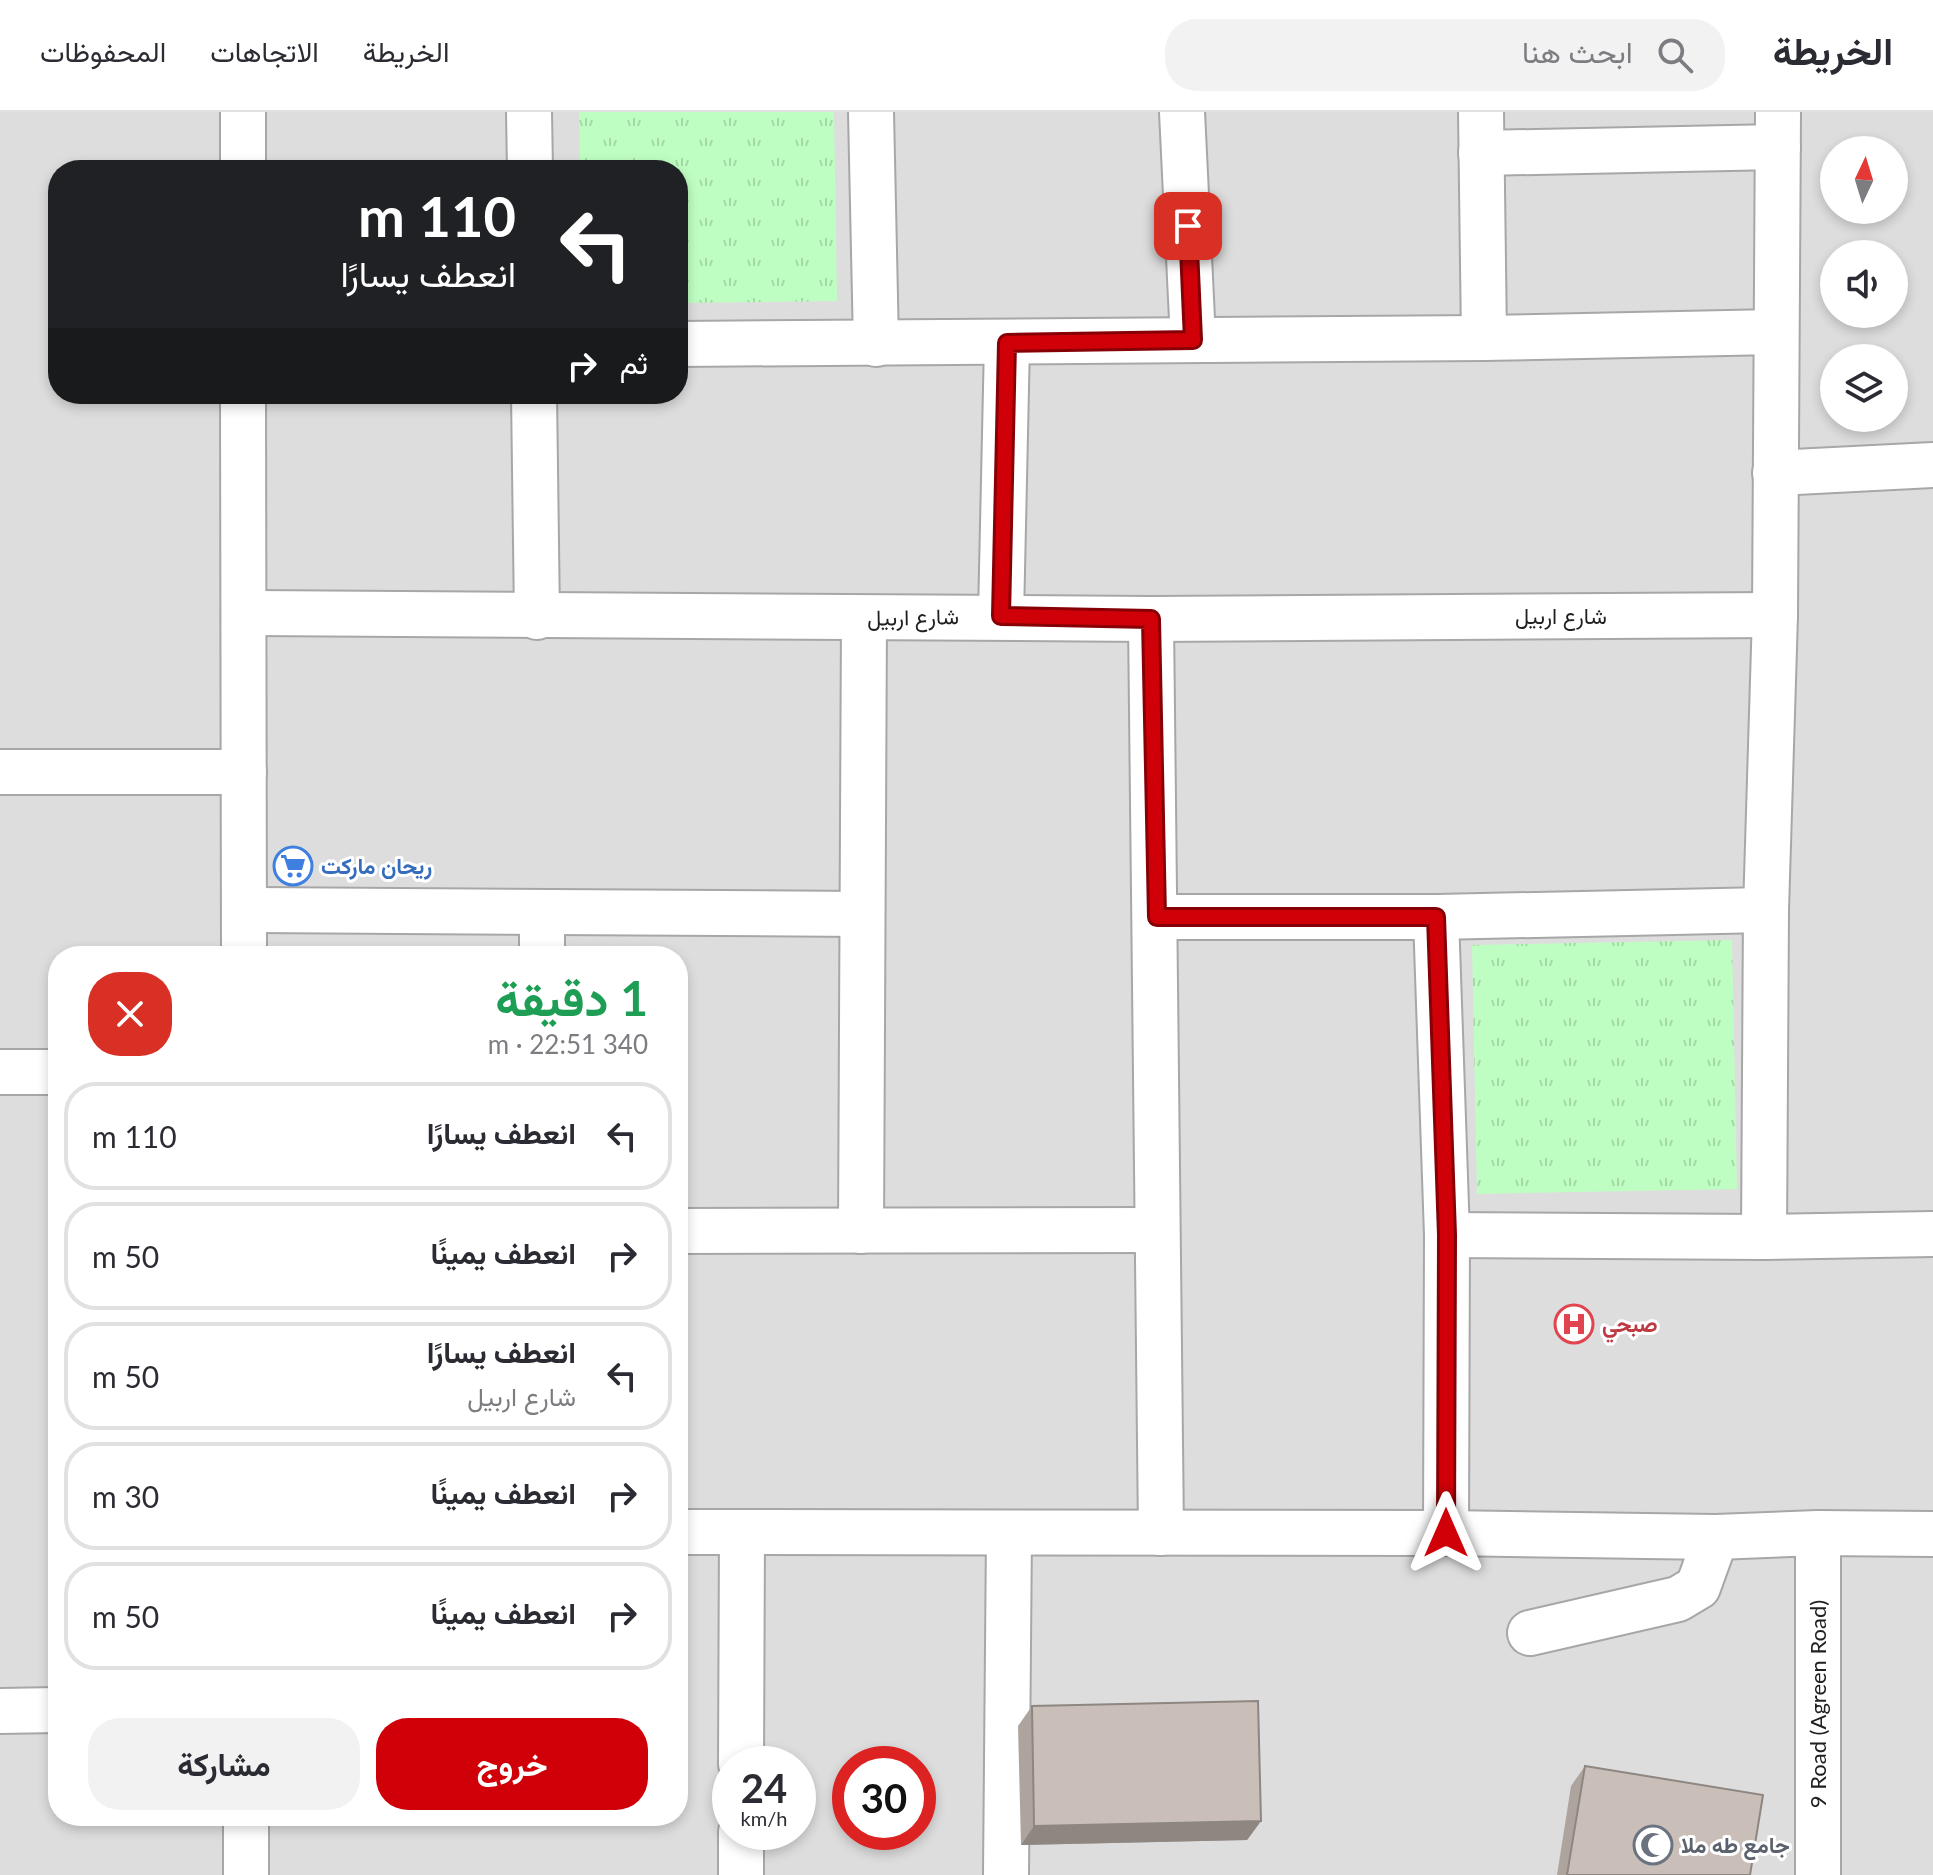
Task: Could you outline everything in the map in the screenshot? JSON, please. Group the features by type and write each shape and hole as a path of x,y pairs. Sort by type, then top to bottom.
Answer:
{"street":[{"path":"243,112 243,160"},
{"path":"529,112 530,160"},
{"path":"871,112 876,344"},
{"path":"1182,112 1193,340"},
{"path":"1484,338 1481,133 1778,130 1775,615 1766,910 1764,1237"},
{"path":"688,344 1484,338 1775,332"},
{"path":"1001,616 1007,343"},
{"path":"243,404 244,946"},
{"path":"534,404 537,617"},
{"path":"1775,473 1933,465"},
{"name":"شارع اربيل","path":"244,613 1151,619 1775,615"},
{"path":"861,1231 864,618"},
{"path":"1151,619 1157,917 1156,1230 1161,1533"},
{"path":"0,772 244,772"},
{"path":"244,910 861,914"},
{"path":"1157,917 1436,917 1766,910"},
{"path":"542,912 542,946"},
{"path":"1436,917 1447,1235 1446,1533"},
{"path":"0,1072 48,1072"},
{"path":"688,1231 1156,1230"},
{"path":"1447,1235 1764,1237 1933,1234"},
{"path":"688,1532 1446,1533 1716,1537 1818,1533 1933,1534"},
{"path":"741,1746 742,1532"},
{"path":"1006,1875 1009,1533"},
{"name":"9 Road (Agreen Road)","path":"1818,1533 1818,1875"},
{"path":"1530,1633 1678,1599 1698,1587 1716,1537"},
{"path":"0,1711 48,1710"},
{"path":"246,1826 246,1875"},
{"path":"741,1850 741,1875"}],"shaded area":[{"path":"0,112 1933,112 1933,1875 0,1875"}],"green space":[{"path":"579,112 834,112 837,301 688,303 688,160 580,160"},
{"path":"1732,940 1737,1189 1477,1194 1472,945"}],"building":[{"path":"1258,1701 1261,1821 1034,1826 1032,1706"},
{"name":"جامع طه ملا","path":"1585,1766 1763,1795 1750,1875 1567,1875"}],"place":[{"name":"ريحان ماركت","path":"293,866"},
{"name":"صبحي","path":"1574,1324"},
{"name":"جامع طه ملا","path":"1653,1845"}],"route":[{"path":"1188,226 1193,340 1007,343 1001,616 1151,619 1157,917 1436,917 1447,1235 1446,1533"}]}
